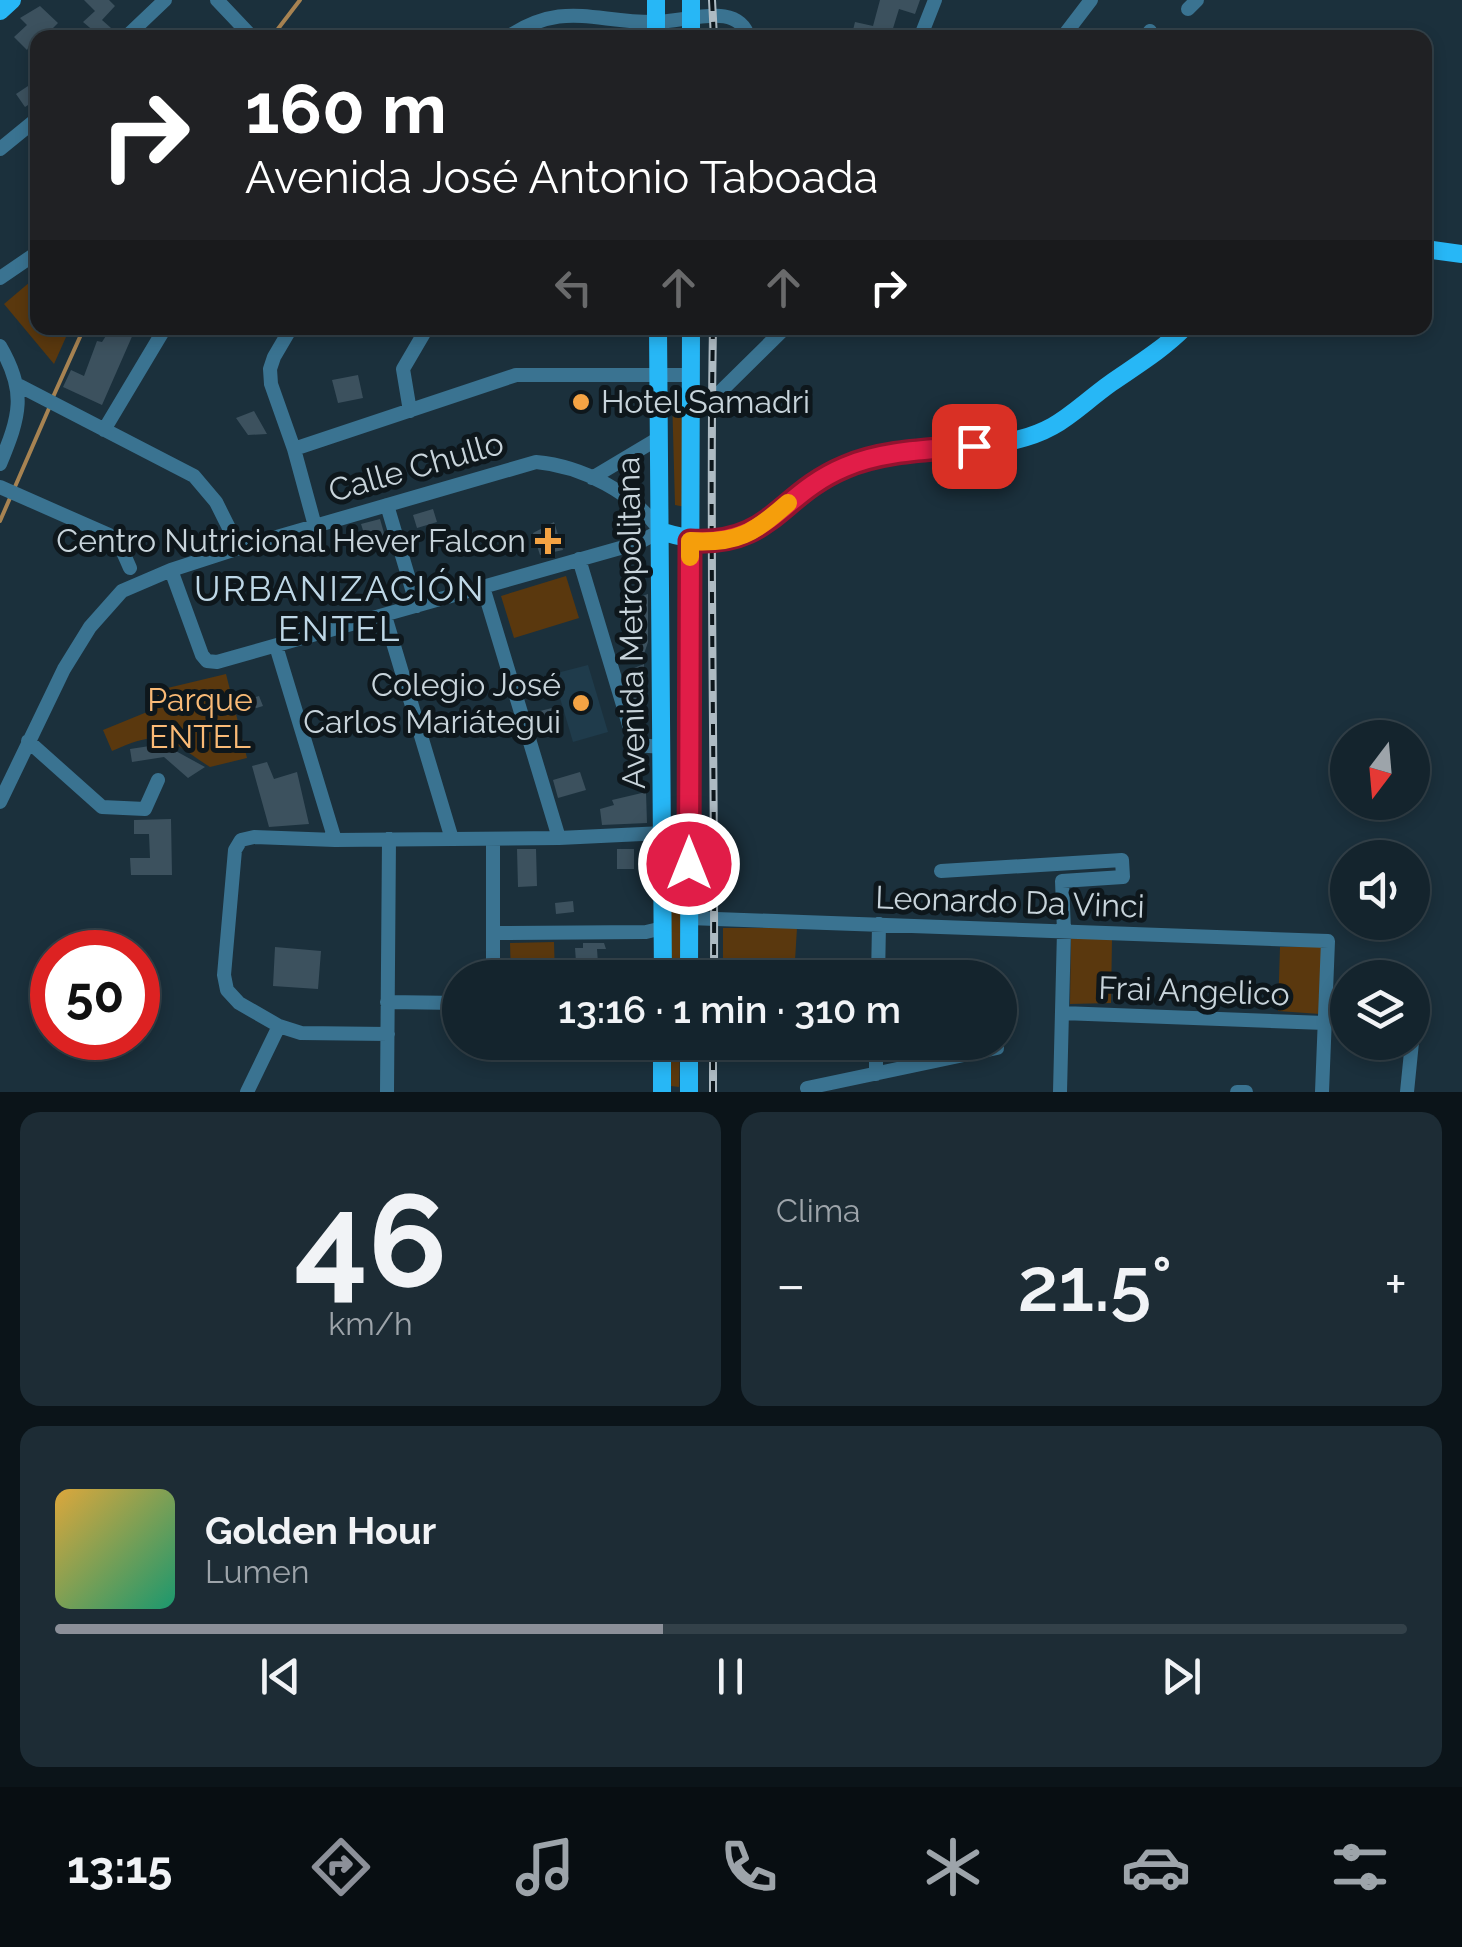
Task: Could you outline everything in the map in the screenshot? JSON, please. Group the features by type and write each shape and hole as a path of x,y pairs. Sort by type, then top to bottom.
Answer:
{"main road":[{"path":"0,11 12,0"},
{"path":"656,0 656,30"},
{"path":"1432,251 1462,254"},
{"name":"Avenida Metropolitana","path":"658,335 662,960"},
{"name":"Avenida Metropolitana","path":"689,960 690,335"},
{"path":"660,531 690,541 734,540 759,529 812,482 849,465 880,456 1006,442 1040,434 1066,421 1177,335"},
{"path":"662,1060 662,1092"},
{"path":"689,1060 689,1092"}],"street":[{"path":"133,30 165,0"},
{"path":"216,0 245,30"},
{"path":"923,30 935,0"},
{"path":"1069,30 1091,0"},
{"path":"518,30 543,14 576,11 656,30 691,7 712,6 738,12 746,20 748,30"},
{"path":"0,148 30,124"},
{"path":"0,278 30,257"},
{"path":"101,428 161,335"},
{"path":"287,335 270,369 271,384 315,526"},
{"path":"410,411 403,369 423,335"},
{"path":"691,406 712,400 778,335"},
{"path":"0,346 18,385 12,435 0,464"},
{"path":"294,449 516,375 690,375"},
{"path":"18,385 194,476 216,502 239,548"},
{"path":"592,478 659,438"},
{"name":"Calle Chullo","path":"0,802 64,670 108,604 138,582 239,548 536,462 551,463 592,478 622,494 648,514 660,531"},
{"path":"8,490 110,535 119,543 130,568"},
{"path":"387,504 416,606"},
{"path":"170,570 207,661 216,662 638,543 660,531"},
{"path":"579,559 635,745 663,747"},
{"path":"483,587 558,838"},
{"path":"385,616 452,840"},
{"path":"276,646 335,840"},
{"path":"28,741 102,808 146,809 158,780"},
{"path":"388,1034 302,1033 280,1026 238,1002 227,990 224,975 235,850 241,840 663,834 689,837"},
{"path":"387,1092 389,839"},
{"path":"492,960 494,839"},
{"path":"941,871 1122,860 1122,876 1062,881 1060,1092"},
{"name":"Leonardo Da Vinci","path":"689,918 1328,941 1325,1023"},
{"path":"878,924 878,960"},
{"path":"493,933 646,932 662,928"},
{"path":"388,1002 442,1003"},
{"name":"Frai Angelico","path":"1062,1014 1325,1023"},
{"path":"1322,1092 1325,1023"},
{"path":"247,1092 280,1026"},
{"path":"876,1060 876,1074"},
{"path":"807,1088 939,1060"},
{"path":"1406,1092 1410,1060"},
{"path":"1237,1092 1246,1092"}],"shaded area":[{"name":"Colegio José Carlos Mariátegui","path":"588,665 608,732 573,742 553,674"}],"green space":[{"path":"30,282 30,335 67,335 54,364 4,304"},
{"path":"672,395 681,395 685,507 675,505"},
{"path":"566,576 579,618 514,638 501,596"},
{"name":"Parque ENTEL","path":"226,674 247,758 210,767 173,743 154,738 112,751 103,730 147,712 155,691"},
{"path":"682,852 681,960 670,960 669,853"},
{"path":"723,928 797,928 795,960 723,960"},
{"path":"1071,937 1112,939 1111,1003 1070,1004"},
{"path":"554,942 555,960 510,960 510,943"},
{"path":"1280,947 1322,947 1320,1014 1278,1011"},
{"path":"670,1060 680,1060 679,1087 671,1086"}],"building":[{"path":"84,0 109,0 115,6 102,20 109,30 92,30 83,22 95,11"},
{"path":"880,0 920,0 915,14 899,9 892,30 853,30 855,22 873,26"},
{"path":"40,6 58,23 51,30 30,30 27,50 14,37 27,25 20,18"},
{"path":"28,86 30,104 25,107 16,94"},
{"path":"106,335 133,335 102,405 63,387 71,370 84,376 97,341 102,342"},
{"path":"358,375 363,398 338,403 332,380"},
{"path":"254,411 267,434 248,435 236,418"},
{"path":"359,473 366,493 354,497 349,481"},
{"path":"433,509 437,522 417,528 413,515"},
{"path":"380,519 386,540 368,546 361,524"},
{"name":"Centro Nutricional Hever Falcon","path":"554,522 563,550 540,555 533,533"},
{"path":"648,594 648,642 644,654 630,652 633,628 642,627 642,596"},
{"path":"644,664 645,735 624,672"},
{"path":"259,696 263,706 244,712 241,701"},
{"path":"552,708 557,726 538,731 532,713"},
{"path":"163,744 205,767 188,778 164,757 132,762 130,749"},
{"path":"267,762 274,779 297,772 309,824 269,827 252,766"},
{"path":"580,772 586,790 558,798 553,780"},
{"path":"646,792 647,823 602,825 600,809 614,805 612,800"},
{"path":"171,819 172,875 131,875 130,858 150,858 149,834 134,834 134,820"},
{"path":"517,849 536,849 537,886 518,887"},
{"path":"617,849 634,849 634,869 617,869"},
{"path":"573,901 574,912 556,914 555,903"},
{"path":"583,943 604,943 606,949 597,949 598,960 576,960 575,948 583,948"},
{"path":"275,947 321,951 318,989 273,986"}],"waterway":[{"path":"277,30 300,0"},
{"path":"53,397 81,335"},
{"path":"14,489 50,406"},
{"path":"0,521 10,498"}],"railway":[{"path":"712,0 714,30"},
{"path":"713,335 714,960"},
{"path":"713,1060 713,1092"}],"slow traffic":[{"path":"690,557 690,541 734,540 759,529 788,503"}],"place":[{"name":"Hotel Samadri","path":"581,402"},
{"name":"Centro Nutricional Hever Falcon","path":"548,541"},
{"name":"Colegio José Carlos Mariátegui","path":"581,703"}],"district":[{"name":"URBANIZACIÓN ENTEL","path":"340,609"}],"route":[{"path":"689,864 690,541 734,540 759,529 812,482 849,465 880,456 974,446"}]}
